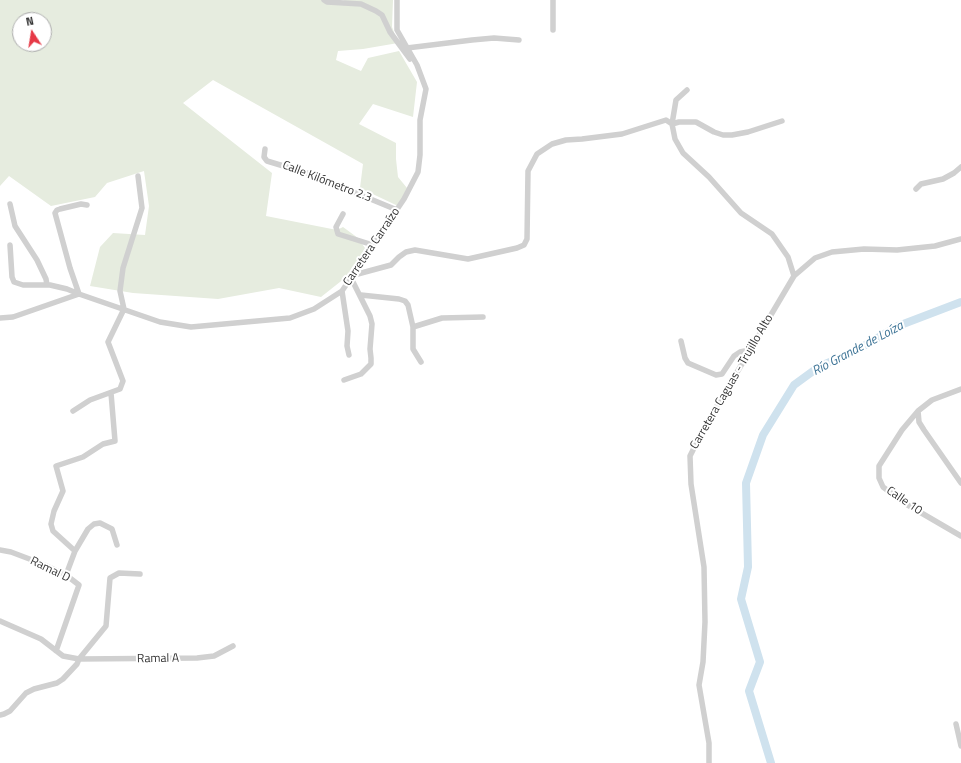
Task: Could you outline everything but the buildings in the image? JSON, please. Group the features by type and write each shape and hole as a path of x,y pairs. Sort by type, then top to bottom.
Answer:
{"street":[{"path":"324,0 327,2 361,4 382,15 390,32 422,77"},
{"name":"Carretera Carraízo","path":"10,245 12,277 14,282 23,285 47,285 67,289 160,322 191,327 290,318 314,309 342,291 397,210 418,172 420,155 420,120 426,89 417,65 397,30 398,0"},
{"path":"553,0 553,30"},
{"path":"407,48 494,38 519,40"},
{"path":"687,90 676,100 672,124 675,139 683,153 709,177 741,213 772,234 788,257 794,276"},
{"path":"346,380 361,374 370,364 372,358 370,349 372,324 353,276 391,265 406,252 415,250 468,259 518,248 524,245 527,239 528,171 537,154 552,144 566,140 622,134 666,120 672,124 679,122 696,122 714,132 723,135 748,132 782,121"},
{"name":"Calle Kilómetro 2.3","path":"265,149 264,157 267,160 310,174 397,210"},
{"path":"916,190 921,184 943,178 954,173 961,167"},
{"path":"73,411 90,400 120,389 123,381 108,342 124,309 120,290 123,268 142,208 138,176"},
{"path":"10,204 14,226 37,260 46,279 47,285"},
{"path":"0,318 13,317 79,294 70,268 55,213 60,209 81,204 87,205"},
{"path":"343,214 336,228 338,234 373,245"},
{"name":"Carretera Caguas - Trujillo Alto","path":"709,763 709,743 699,685 703,662 705,622 704,567 691,484 690,456 704,428 794,276 815,258 832,252 864,249 897,250 935,246 961,239"},
{"path":"342,291 348,331 346,346 348,355"},
{"path":"361,295 406,301 413,327 413,349 421,362"},
{"path":"413,327 442,318 483,317"},
{"path":"681,341 685,358 688,363 716,375 722,374 734,356 740,352 750,350"},
{"name":"Calle 10","path":"961,389 932,400 918,411 902,430 879,466 879,478 883,486 906,504 961,536"},
{"path":"75,551 53,531 51,524 54,511 63,491 56,466 84,458 104,444 115,441 111,393"},
{"path":"918,411 919,422 961,483"},
{"path":"66,575 75,551 88,529 94,524 100,523 112,529 117,545"},
{"name":"Ramal D","path":"0,550 32,560 66,575 79,585 56,651"},
{"path":"0,715 10,711 26,693 34,689 57,683 77,664 106,626 110,578 119,573 140,574"},
{"name":"Ramal A","path":"0,621 41,639 63,656 80,659 197,658 214,656 233,646"},
{"path":"956,724 961,746"}],"shaded area":[{"path":"0,0 328,0 337,4 345,0 393,0 392,27 398,43 363,49 338,51 336,60 361,71 368,58 399,51 417,82 413,117 373,104 359,124 396,143 398,177 407,188 398,206 360,188 363,164 213,80 183,103 272,173 266,216 337,230 343,227 358,238 365,248 350,274 321,297 279,288 218,299 133,293 90,286 100,247 113,233 145,235 149,206 144,171 107,183 95,197 51,206 9,176 0,186"}],"waterway":[{"name":"Río Grande de Loíza","path":"771,763 749,691 760,662 741,599 748,567 746,483 763,435 794,385 820,366 850,354 898,326 961,302"}]}
